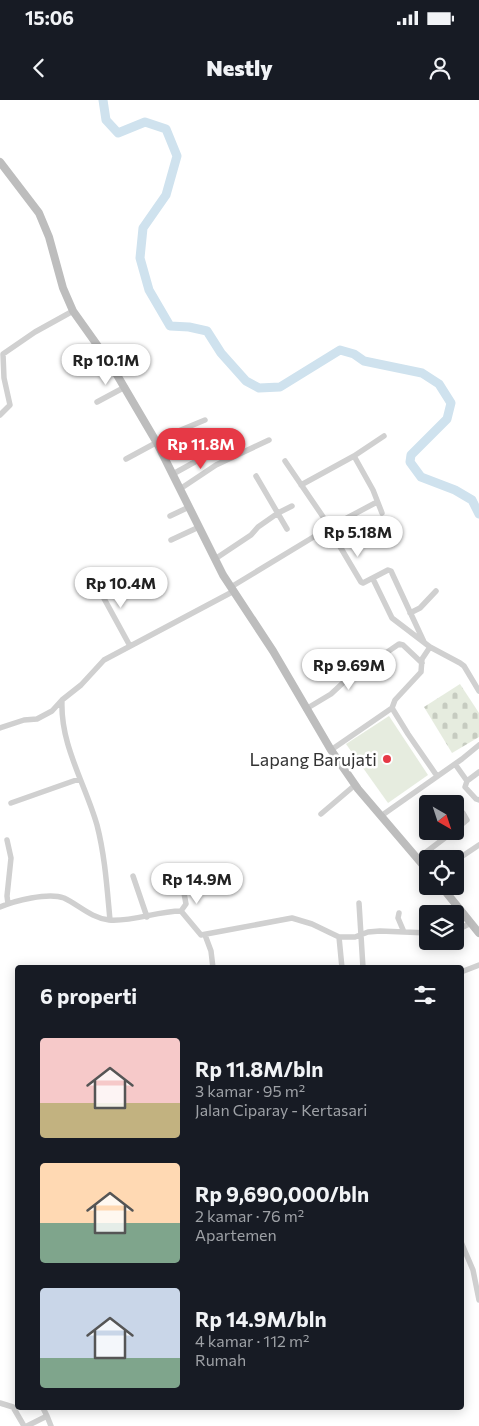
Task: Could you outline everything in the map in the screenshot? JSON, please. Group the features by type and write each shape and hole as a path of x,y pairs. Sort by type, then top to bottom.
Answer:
{"main road":[{"path":"0,162 39,213 49,237 63,288 73,310 110,363 157,443 214,559 273,651 331,750 355,784 417,859"},
{"path":"448,895 479,933"}],"street":[{"path":"0,415 10,405 4,378 3,354 28,336 73,310"},
{"path":"96,402 125,387"},
{"path":"126,459 176,432 205,420"},
{"path":"301,485 354,456 384,436"},
{"path":"180,488 216,465 269,440"},
{"path":"173,474 220,448 225,448 231,458"},
{"path":"354,456 373,490 382,513"},
{"path":"286,462 329,527 360,580 363,583 388,570 391,571 424,642"},
{"path":"256,476 287,529"},
{"path":"0,728 24,720 37,719 52,711 62,700 81,685 104,660 232,589 329,527 377,502"},
{"path":"214,559 251,535 258,527 278,513 292,506"},
{"path":"170,516 189,507"},
{"path":"171,540 199,527"},
{"path":"373,579 392,618 424,642 464,666 479,691"},
{"path":"95,582 130,646"},
{"path":"410,613 420,608 436,591"},
{"path":"306,709 331,694 346,681 399,644 403,645 422,663"},
{"path":"331,750 392,708 395,700 421,672 422,659 430,646"},
{"path":"62,700 61,710 68,746 97,825 110,920"},
{"path":"392,708 437,776"},
{"path":"381,816 479,745"},
{"path":"455,764 467,781"},
{"path":"479,772 467,781 465,787 476,800 479,800"},
{"path":"11,803 79,779"},
{"path":"321,814 355,784"},
{"path":"7,840 11,858 7,896 8,904"},
{"path":"417,859 442,840"},
{"path":"464,855 479,844"},
{"path":"133,876 147,917"},
{"path":"0,908 8,904 57,896 89,914 110,920 147,917 181,911 186,904 184,893"},
{"path":"359,903 363,965"},
{"path":"181,911 200,934 205,935 216,931 292,918 312,924 339,936 356,937 380,932 419,933"},
{"path":"399,913 398,918 404,932"},
{"path":"464,926 471,923"},
{"path":"205,935 211,951 213,965"},
{"path":"339,936 342,965"},
{"path":"464,971 479,964"},
{"path":"464,1249 473,1270 479,1300"},
{"path":"0,1403 13,1408 26,1426 47,1416"},
{"path":"44,1410 51,1426"}],"green space":[{"path":"460,684 479,713 479,737 452,753 424,707"},
{"name":"Lapang Barujati","path":"389,716 428,775 388,803 346,744"}],"waterway":[{"path":"103,100 106,120 118,133 145,122 166,129 177,156 166,195 143,228 140,258 149,290 170,326 189,327 207,331 221,353 246,381 259,388 280,387 340,350 354,354 364,361 422,373 439,384 451,403 447,419 411,455 410,462 421,477 455,490 472,500 479,514"}],"place":[{"name":"Lapang Barujati","path":"387,759"}]}
